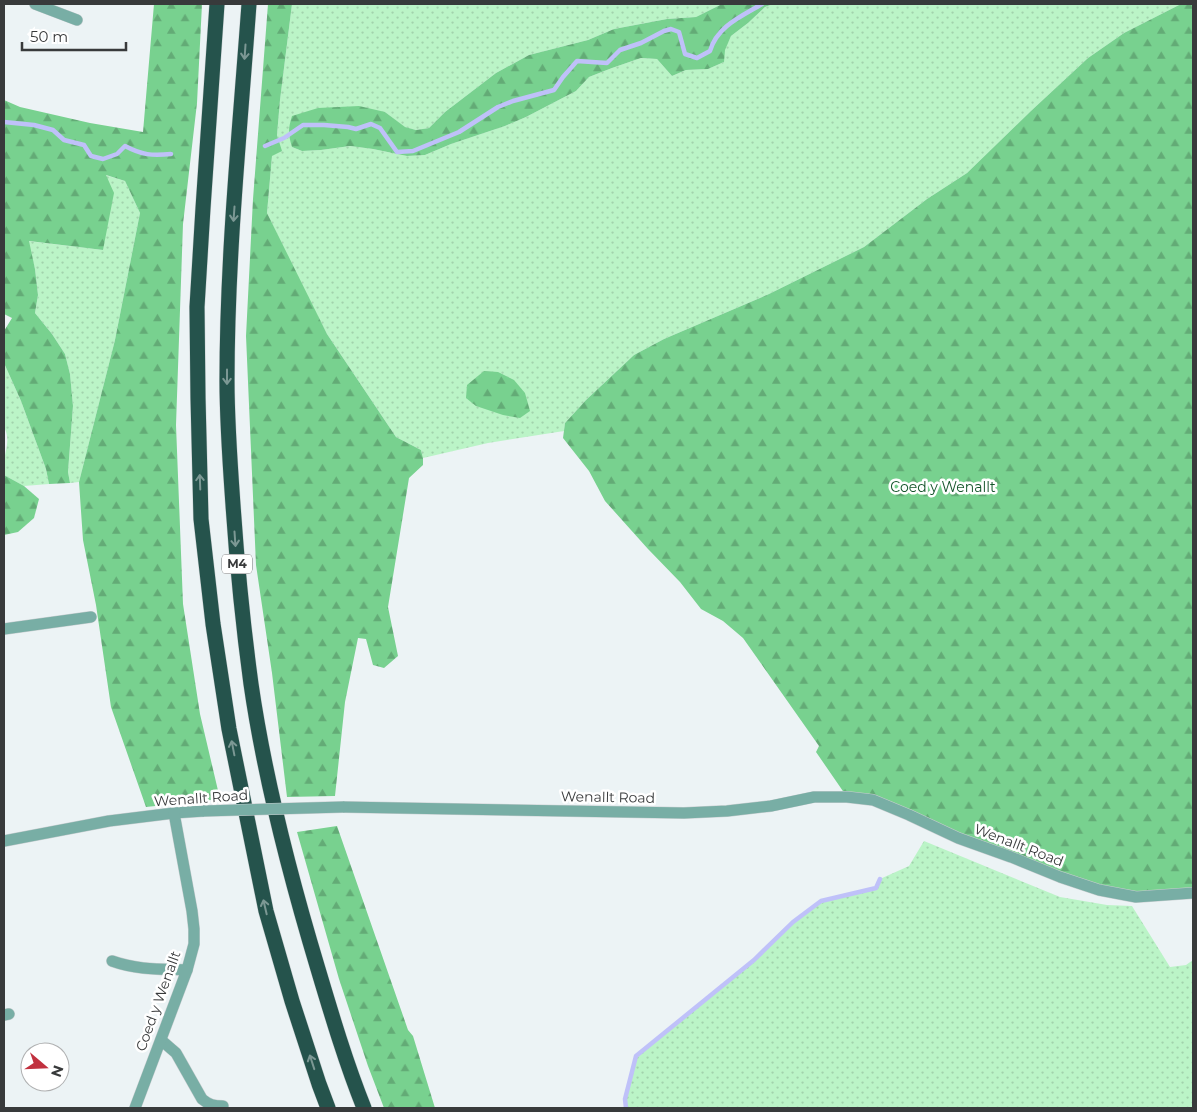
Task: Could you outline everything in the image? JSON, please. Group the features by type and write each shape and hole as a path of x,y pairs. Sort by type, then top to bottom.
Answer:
{"highway":[{"name":"M4","path":"217,4 197,307 201,519 213,624 229,729 266,911 292,1001 328,1108"},
{"name":"M4","path":"248,4 227,305 230,472 236,553 251,684 261,744 281,838 324,990 348,1068 364,1108"}],"street":[{"path":"36,4 77,20"},
{"path":"4,629 91,617"},
{"name":"Wenallt Road","path":"4,841 110,821 204,811 343,807 684,813 771,806 814,797 847,797 872,800 958,838 1099,890 1136,897 1193,894"},
{"name":"Coed y Wenallt","path":"135,1108 187,970 194,944 192,911 174,813"},
{"path":"112,961 135,968 187,970"},
{"path":"161,1040 176,1053 202,1099 208,1104 223,1106"}],"green space":[{"path":"154,4 202,4 197,103 183,224 176,425 183,604 200,714 220,799 146,807 111,707 96,605 83,540 79,482 115,340 140,213 125,181 106,175 114,193 103,250 29,241 38,295 35,313 65,354 70,374 73,406 68,472 70,483 49,484 46,469 21,401 4,363 4,331 12,318 4,314 4,100 20,107 90,123 143,132"},
{"path":"268,4 292,4 277,135 282,151 272,156 267,213 327,334 396,437 421,450 423,458 423,465 409,478 388,607 398,656 384,668 373,665 366,639 358,638 345,702 335,796 287,797 272,673 256,565 246,336 253,199"},
{"path":"292,4 722,4 696,17 667,19 614,29 588,40 529,55 496,73 445,112 429,128 416,130 404,127 385,112 292,147 302,151 350,146 407,156 425,155 505,126 576,91 589,77 641,58 657,59 672,76 686,70 708,69 724,62 724,50 731,36 765,7 773,4 1181,4 1124,33 1088,58 967,173 927,199 864,247 769,294 664,339 634,355 586,400 565,423 564,431 488,443 423,458 421,450 396,437 327,334 298,279 267,213 272,156 279,140 277,135 280,100"},
{"path":"722,4 773,4 765,7 731,36 725,50 724,62 708,69 686,70 672,76 657,59 641,58 589,77 576,91 526,117 425,155 407,156 350,146 302,151 292,147 289,132 292,116 318,108 359,106 385,112 405,127 416,130 429,128 445,112 496,73 529,55 588,40 614,29 667,19 696,17"},
{"name":"Coed y Wenallt","path":"1181,4 1193,4 1193,893 1099,890 909,815 847,797 816,752 819,746 743,638 723,621 701,609 680,582 605,501 589,471 563,438 565,423 586,400 634,355 664,339 769,294 864,247 927,199 967,173 1088,58 1124,33"},
{"path":"105,175 125,181 140,213 115,340 79,482 70,483 68,472 73,406 70,374 65,354 35,313 38,295 35,269 28,241 103,250"},
{"path":"4,363 21,401 46,469 49,484 24,486 4,475 7,436 4,427"},
{"path":"484,371 498,372 514,380 525,393 530,411 520,418 503,415 476,406 466,398 467,385"},
{"path":"4,475 24,486 39,499 34,518 18,532 4,535"},
{"path":"337,826 408,1030 413,1036 435,1108 384,1108 368,1066 339,979 297,832"},
{"path":"924,841 1060,897 1107,905 1132,906 1170,967 1186,965 1193,960 1193,1108 626,1108 625,1099 636,1056 754,960 793,922 821,901 876,888 880,879 909,866"}],"waterway":[{"path":"265,146 284,138 303,125 324,125 356,129 371,124 380,128 397,152 413,151 459,132 498,107 554,90 577,61 607,63 620,50 641,43 664,31 671,29 679,32 685,54 697,58 710,51 713,42 724,28 762,4"},
{"path":"4,122 34,125 53,130 64,140 84,145 91,156 103,159 117,154 125,146 147,154 171,154"},
{"path":"626,1108 625,1099 636,1056 754,960 793,922 821,901 876,888 880,879"}]}
